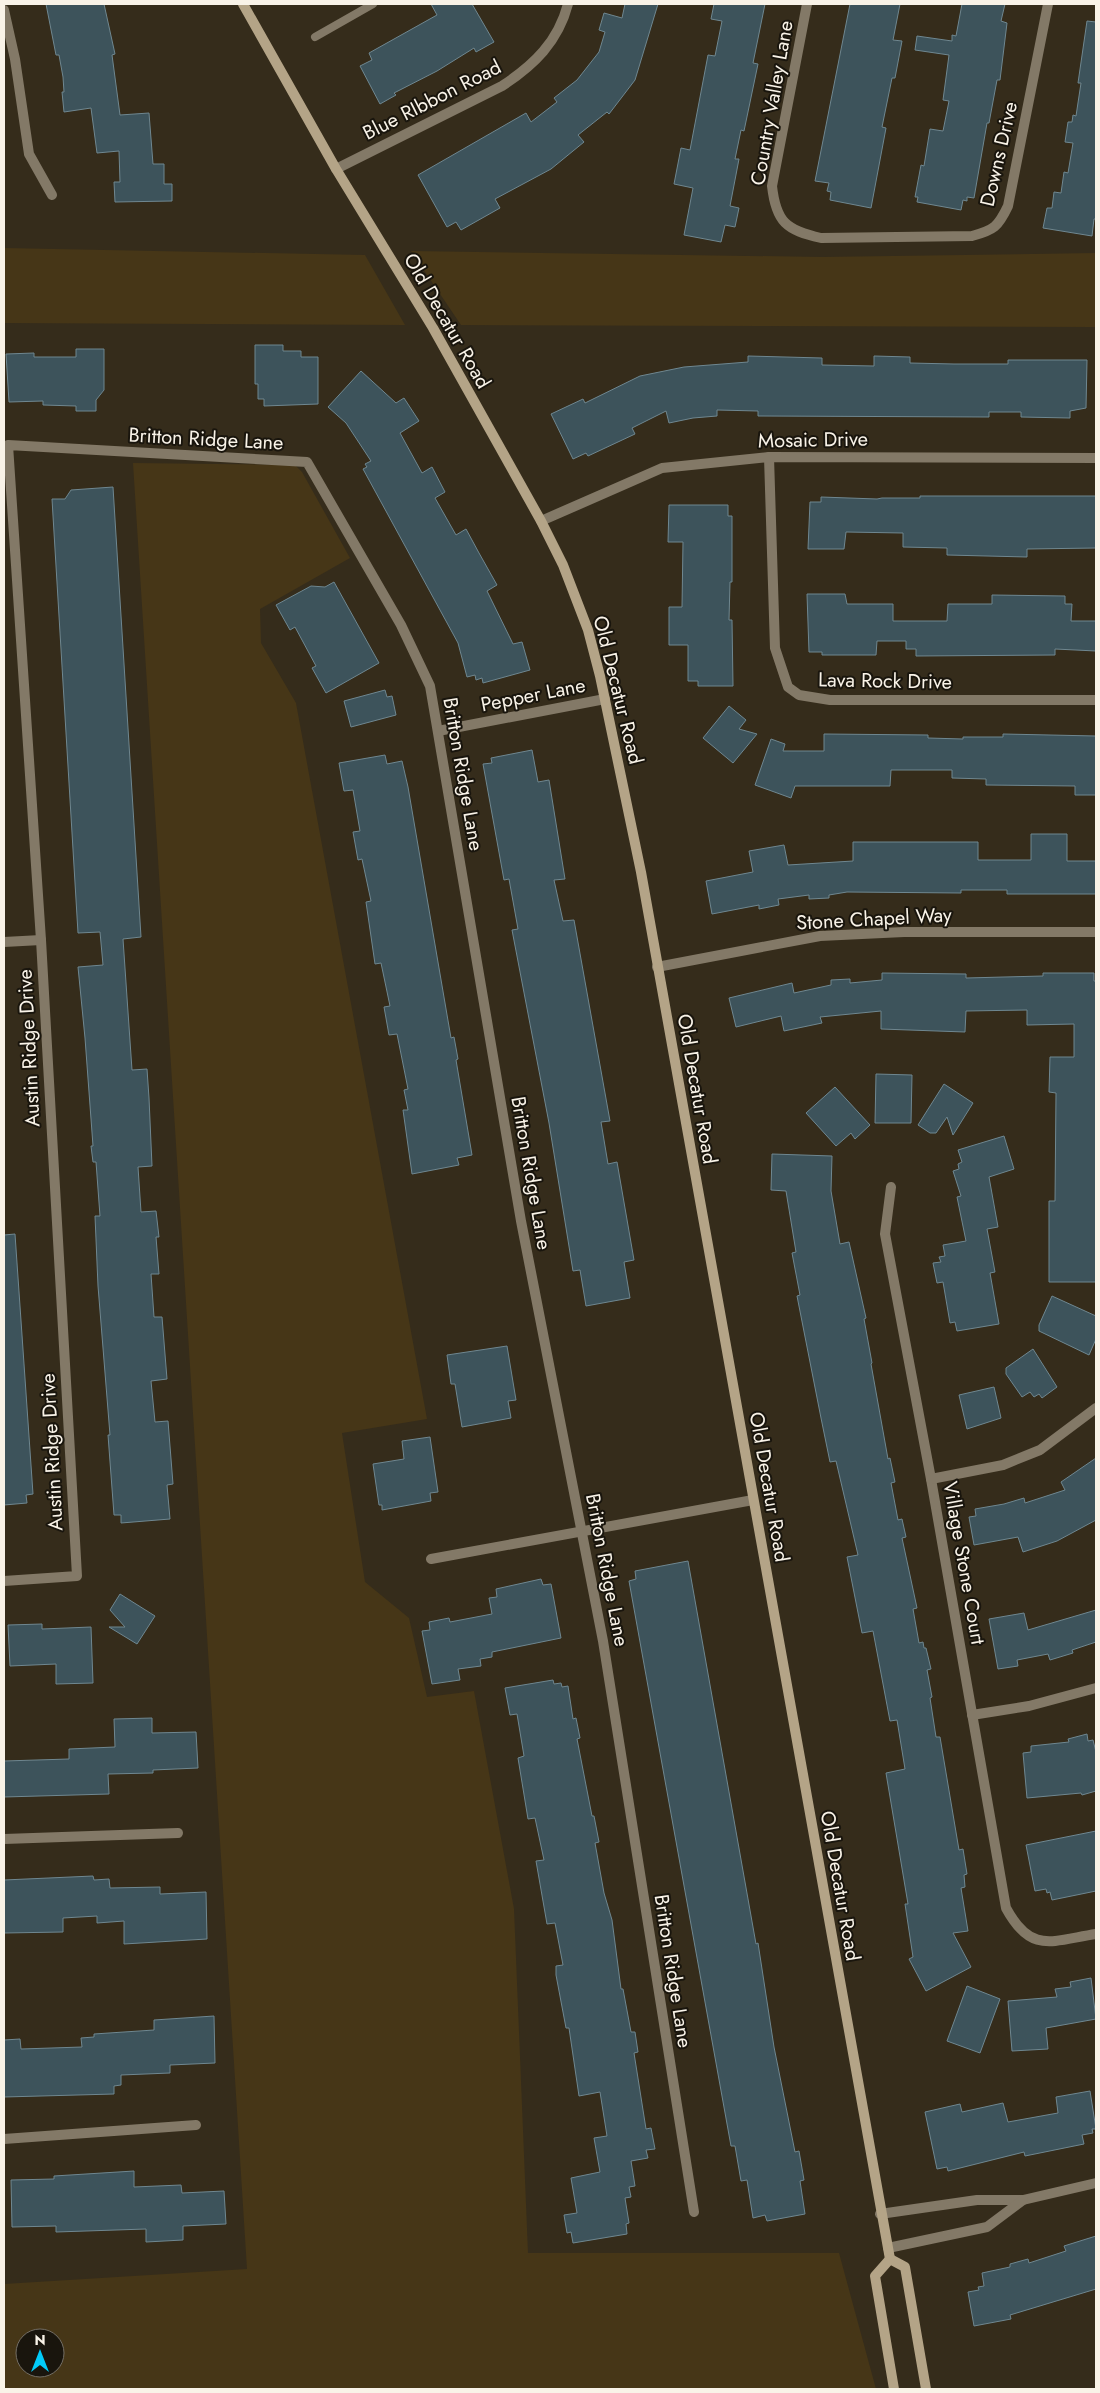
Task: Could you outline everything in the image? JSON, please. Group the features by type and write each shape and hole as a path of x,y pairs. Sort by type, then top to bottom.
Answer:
{"street":[{"name":"Old Decatur Road","path":"243,4 336,169 433,328 542,521 563,566 588,630 605,699 641,872 880,2214 890,2259"},
{"name":"Blue RIbbon Road","path":"336,169 502,86 525,71 547,49 563,23 568,4"},
{"name":"Country Valley Lane","path":"807,4 772,186 778,216 787,227 803,234 821,238 883,238"},
{"name":"Downs Drive","path":"883,238 972,236 991,230 1001,221 1008,206 1048,4"},
{"path":"4,10 15,59 29,154 52,195"},
{"name":"Britton Ridge Lane","path":"8,445 306,462 401,625 430,686 521,1221 605,1651 694,2212"},
{"name":"Austin Ridge Drive","path":"4,1581 76,1576 41,940 8,445"},
{"name":"Mosaic Drive","path":"542,521 662,468 769,456 1096,458"},
{"name":"Lava Rock Drive","path":"769,456 775,648 788,687 799,695 830,700 1096,700"},
{"name":"Pepper Lane","path":"438,731 605,699"},
{"name":"Stone Chapel Way","path":"657,967 820,936 904,932 1096,932"},
{"path":"4,942 41,940"},
{"name":"Village Stone Court","path":"891,1187 884,1234 931,1479 1006,1908 1016,1927 1029,1938 1048,1941 1096,1934"},
{"path":"931,1479 1002,1465 1040,1450 1096,1408"},
{"path":"431,1559 753,1500"},
{"path":"972,1715 1029,1706 1096,1688"},
{"path":"4,1838 178,1833"},
{"path":"4,2139 196,2125"},
{"path":"880,2214 976,2200 1023,2200 1096,2183"},
{"path":"888,2248 987,2228 1023,2200"},
{"path":"894,2389 875,2276 890,2259 905,2267 926,2389"}],"lane":[{"path":"315,37 373,4"}],"shaded area":[{"path":"4,248 365,255 405,325 4,323"},
{"path":"411,251 822,257 1096,253 1096,327 461,325"},
{"path":"133,463 295,465 302,472 350,558 260,609 261,643 296,703 427,1419 342,1433 365,1582 409,1618 427,1697 474,1691 514,1909 528,2253 839,2253 876,2389 4,2389 4,2284 247,2269"}],"building":[{"path":"46,4 104,4 115,54 112,55 120,115 149,113 153,164 164,164 164,184 172,184 172,201 115,202 114,182 120,182 119,151 97,153 91,108 64,112 63,77 59,55 56,55"},
{"path":"431,4 472,4 494,42 476,52 474,48 437,71 394,93 396,95 380,104 360,66 372,60 369,53 437,15"},
{"path":"625,4 658,4 635,80 609,114 607,112 578,135 584,142 551,169 495,199 500,208 461,230 456,222 447,227 418,175 526,113 531,122 557,102 554,98 577,80 599,52 605,32 599,30 604,13 622,18"},
{"path":"714,4 765,4 753,63 758,64 744,131 741,130 735,159 739,159 730,206 739,208 735,227 725,225 721,242 684,235 693,188 674,184 681,148 690,150 708,55 715,56 722,21 711,19"},
{"path":"850,4 900,4 893,40 902,41 895,78 892,78 882,127 886,128 871,208 830,200 831,192 827,191 829,183 815,181"},
{"path":"962,4 1005,4 1001,21 1007,23 1000,80 997,80 989,123 987,123 974,198 967,197 967,201 963,200 961,210 917,202 918,197 915,197 921,165 924,166 930,129 943,131 949,101 943,100 949,55 915,50 917,36 952,41 952,35 956,36"},
{"path":"1087,21 1096,22 1096,219 1094,219 1092,236 1043,228 1047,208 1052,208 1054,192 1061,193 1064,172 1068,173 1073,143 1065,142 1068,122 1072,122 1073,115 1076,116 1081,83 1078,83"},
{"path":"255,345 283,345 283,351 301,351 301,357 318,357 318,404 264,406 264,399 258,399 258,384 255,384"},
{"path":"76,349 104,349 104,390 96,400 96,411 76,411 76,406 43,405 43,401 9,402 6,354 34,353 34,357 76,357"},
{"path":"748,356 822,358 822,365 874,366 874,356 910,357 910,363 954,364 1008,364 1008,360 1087,360 1086,408 1070,411 1070,418 1021,417 1021,412 989,412 989,417 758,416 758,411 717,410 717,416 669,423 666,411 632,428 635,434 588,456 586,453 573,459 551,414 583,399 585,403 640,376 684,367 748,362"},
{"path":"361,371 396,403 404,398 419,421 400,433 422,473 432,467 445,492 435,498 456,535 466,529 497,585 487,591 513,644 522,642 530,670 483,683 482,678 476,680 475,675 467,677 458,643 363,469 367,467 365,464 371,461 346,423 328,407"},
{"path":"113,487 141,937 123,939 132,1070 147,1069 149,1098 152,1166 138,1167 141,1212 156,1211 159,1237 156,1237 159,1274 151,1274 154,1317 162,1317 167,1379 151,1381 155,1422 168,1421 173,1484 167,1485 170,1519 121,1523 121,1515 114,1515 108,1435 110,1435 98,1286 95,1216 100,1216 96,1162 93,1162 91,1146 93,1146 78,967 103,965 100,932 78,933 52,499 65,499 71,490"},
{"path":"920,496 1096,496 1096,548 1027,549 1027,557 947,555 947,548 903,547 903,533 846,532 844,549 808,549 810,502 821,502 821,497 877,499 920,498"},
{"path":"669,505 728,505 728,516 732,516 732,582 730,582 729,620 732,620 733,686 698,686 698,681 688,681 688,645 669,645 669,607 682,607 683,542 668,542"},
{"path":"334,582 379,663 326,693 312,668 316,666 295,627 290,630 276,605 311,586 325,587"},
{"path":"807,594 845,594 847,604 893,604 893,621 947,621 948,604 992,604 992,595 1065,596 1065,604 1072,604 1071,621 1096,621 1096,651 1055,649 1055,655 916,656 916,649 906,649 906,641 877,641 876,655 822,655 822,652 809,652"},
{"path":"385,690 387,697 392,696 396,715 351,727 344,701"},
{"path":"729,706 746,720 739,729 757,734 733,763 703,738"},
{"path":"824,734 928,735 928,738 963,739 963,737 1003,737 1003,734 1096,736 1096,795 1075,795 1075,786 986,785 986,779 952,778 952,770 891,770 890,786 795,786 791,798 755,785 771,739 785,744 783,751 824,751"},
{"path":"532,750 538,782 549,780 565,879 554,880 563,921 574,920 610,1121 601,1122 608,1164 617,1162 634,1260 624,1262 630,1298 586,1306 580,1270 573,1271 549,1123 512,930 518,929 509,879 504,880 483,764 492,763 491,758"},
{"path":"385,755 387,764 402,761 408,787 451,1038 454,1037 458,1059 456,1060 472,1155 457,1158 459,1165 412,1174 403,1110 408,1110 404,1090 408,1089 397,1034 389,1035 384,1007 390,1006 381,963 375,964 366,902 371,901 362,859 358,860 353,832 360,831 353,790 344,791 339,763"},
{"path":"1031,834 1067,834 1067,861 1096,861 1096,894 1007,894 1007,890 961,890 961,893 847,892 829,895 829,898 809,899 809,895 778,899 779,905 759,909 759,905 712,914 706,881 753,872 749,851 784,845 788,865 853,861 853,842 978,842 978,860 1031,860"},
{"path":"882,973 966,974 966,978 1043,976 1043,973 1094,973 1094,981 1096,981 1096,1282 1049,1282 1049,1201 1055,1201 1056,1093 1049,1092 1050,1057 1074,1057 1074,1024 1027,1025 1027,1010 966,1011 965,1032 881,1029 881,1011 820,1017 822,1023 784,1031 781,1016 736,1027 729,998 792,983 794,993 831,985 831,980 850,979 850,983 882,980"},
{"path":"876,1074 912,1075 911,1123 875,1123"},
{"path":"944,1084 973,1103 953,1135 947,1117 936,1133 930,1133 918,1125"},
{"path":"835,1087 870,1125 855,1139 851,1133 836,1146 806,1113"},
{"path":"1004,1136 1014,1169 989,1177 998,1227 987,1229 995,1272 990,1273 999,1324 957,1331 955,1322 950,1323 943,1282 937,1283 933,1263 941,1262 939,1257 945,1256 943,1245 966,1241 957,1197 961,1196 953,1171 959,1169 958,1164 962,1162 958,1150"},
{"path":"772,1154 832,1156 831,1191 840,1244 849,1242 866,1318 864,1319 871,1364 888,1459 890,1458 895,1482 891,1483 898,1520 902,1519 906,1537 902,1538 917,1608 913,1609 919,1643 923,1642 924,1648 926,1648 931,1669 927,1670 936,1737 940,1737 959,1850 963,1849 967,1874 964,1875 965,1887 961,1888 968,1931 953,1933 971,1967 926,1991 909,1959 913,1957 905,1904 908,1904 886,1773 905,1769 897,1720 890,1721 873,1631 862,1633 847,1557 858,1555 836,1461 830,1462 821,1418 797,1296 800,1295 792,1253 796,1252 786,1191 771,1190"},
{"path":"15,1234 33,1494 26,1495 27,1503 4,1505 4,1235"},
{"path":"1052,1296 1096,1316 1096,1339 1089,1355 1039,1331 1039,1325"},
{"path":"507,1346 516,1400 508,1401 511,1418 462,1427 455,1384 451,1384 447,1355"},
{"path":"1033,1349 1057,1387 1042,1398 1039,1394 1034,1397 1030,1392 1022,1397 1006,1374 1006,1368"},
{"path":"994,1387 1001,1418 967,1429 959,1395"},
{"path":"430,1437 438,1492 430,1493 431,1501 382,1510 382,1505 379,1505 373,1464 404,1459 402,1441"},
{"path":"1096,1458 1096,1520 1057,1541 1023,1552 1018,1537 974,1545 969,1517 976,1516 975,1509 1024,1498 1025,1503 1065,1490 1061,1482"},
{"path":"688,1561 756,1944 758,1943 774,2047 795,2152 799,2151 804,2180 800,2181 805,2214 767,2221 765,2215 753,2218 747,2180 741,2181 735,2146 731,2146 629,1581 636,1579 635,1571"},
{"path":"541,1579 543,1585 551,1584 561,1638 492,1652 492,1657 480,1659 481,1666 458,1669 460,1680 432,1684 422,1631 430,1630 429,1622 449,1618 450,1622 492,1614 489,1598 497,1597 496,1589"},
{"path":"120,1594 155,1616 137,1644 109,1627 125,1627 110,1610"},
{"path":"1096,1610 1096,1642 1072,1650 1073,1653 1050,1660 1048,1654 1017,1660 1018,1666 998,1669 989,1619 1024,1613 1028,1630"},
{"path":"42,1624 42,1629 91,1627 93,1683 56,1684 56,1664 10,1666 8,1625"},
{"path":"553,1680 554,1684 561,1683 562,1687 568,1686 573,1719 576,1718 580,1738 577,1739 599,1842 595,1843 604,1893 612,1920 621,1989 623,1989 631,2032 635,2032 638,2052 634,2053 646,2129 651,2128 655,2149 646,2150 648,2158 631,2161 635,2186 629,2187 631,2197 625,2198 629,2223 626,2224 627,2234 573,2243 571,2232 567,2233 564,2215 577,2213 571,2178 600,2172 594,2138 607,2136 600,2092 579,2096 569,2028 566,2028 556,1975 556,1966 563,1965 555,1923 547,1924 536,1861 544,1860 535,1818 528,1819 518,1758 524,1756 517,1714 510,1715 505,1688"},
{"path":"152,1718 152,1733 196,1732 198,1768 153,1770 153,1773 108,1774 109,1794 4,1797 4,1761 69,1759 69,1749 115,1747 114,1719"},
{"path":"1087,1734 1088,1741 1093,1740 1096,1752 1096,1791 1082,1795 1081,1793 1027,1798 1023,1753 1031,1752 1031,1746 1069,1742 1068,1739"},
{"path":"1096,1831 1096,1891 1052,1900 1050,1892 1047,1893 1046,1889 1035,1891 1026,1845"},
{"path":"93,1876 94,1880 109,1879 110,1888 160,1887 160,1894 206,1892 207,1939 124,1944 124,1921 97,1923 97,1916 63,1918 63,1932 4,1933 4,1880"},
{"path":"1091,1978 1096,2019 1046,2028 1048,2049 1012,2051 1008,2001 1057,1997 1055,1989 1071,1987 1070,1982"},
{"path":"967,1986 1000,1999 980,2053 947,2041"},
{"path":"214,2016 215,2063 170,2065 170,2073 121,2075 121,2085 114,2086 114,2094 4,2097 4,2040 20,2039 21,2049 82,2047 81,2038 94,2037 94,2034 154,2030 154,2020"},
{"path":"1090,2091 1096,2129 1092,2129 1093,2133 1082,2135 1084,2144 1025,2156 1024,2152 948,2171 947,2167 937,2169 925,2112 960,2104 962,2112 1003,2103 1008,2122 1058,2113 1056,2097"},
{"path":"134,2171 134,2187 181,2185 182,2193 224,2191 226,2224 183,2226 183,2240 146,2242 146,2229 56,2232 56,2226 12,2227 11,2180 54,2179 54,2176"},
{"path":"1096,2236 1096,2289 1010,2315 1011,2319 974,2326 968,2292 979,2290 978,2287 984,2286 982,2273 1010,2267 1010,2264 1028,2259 1029,2263 1066,2251 1064,2246"}]}
